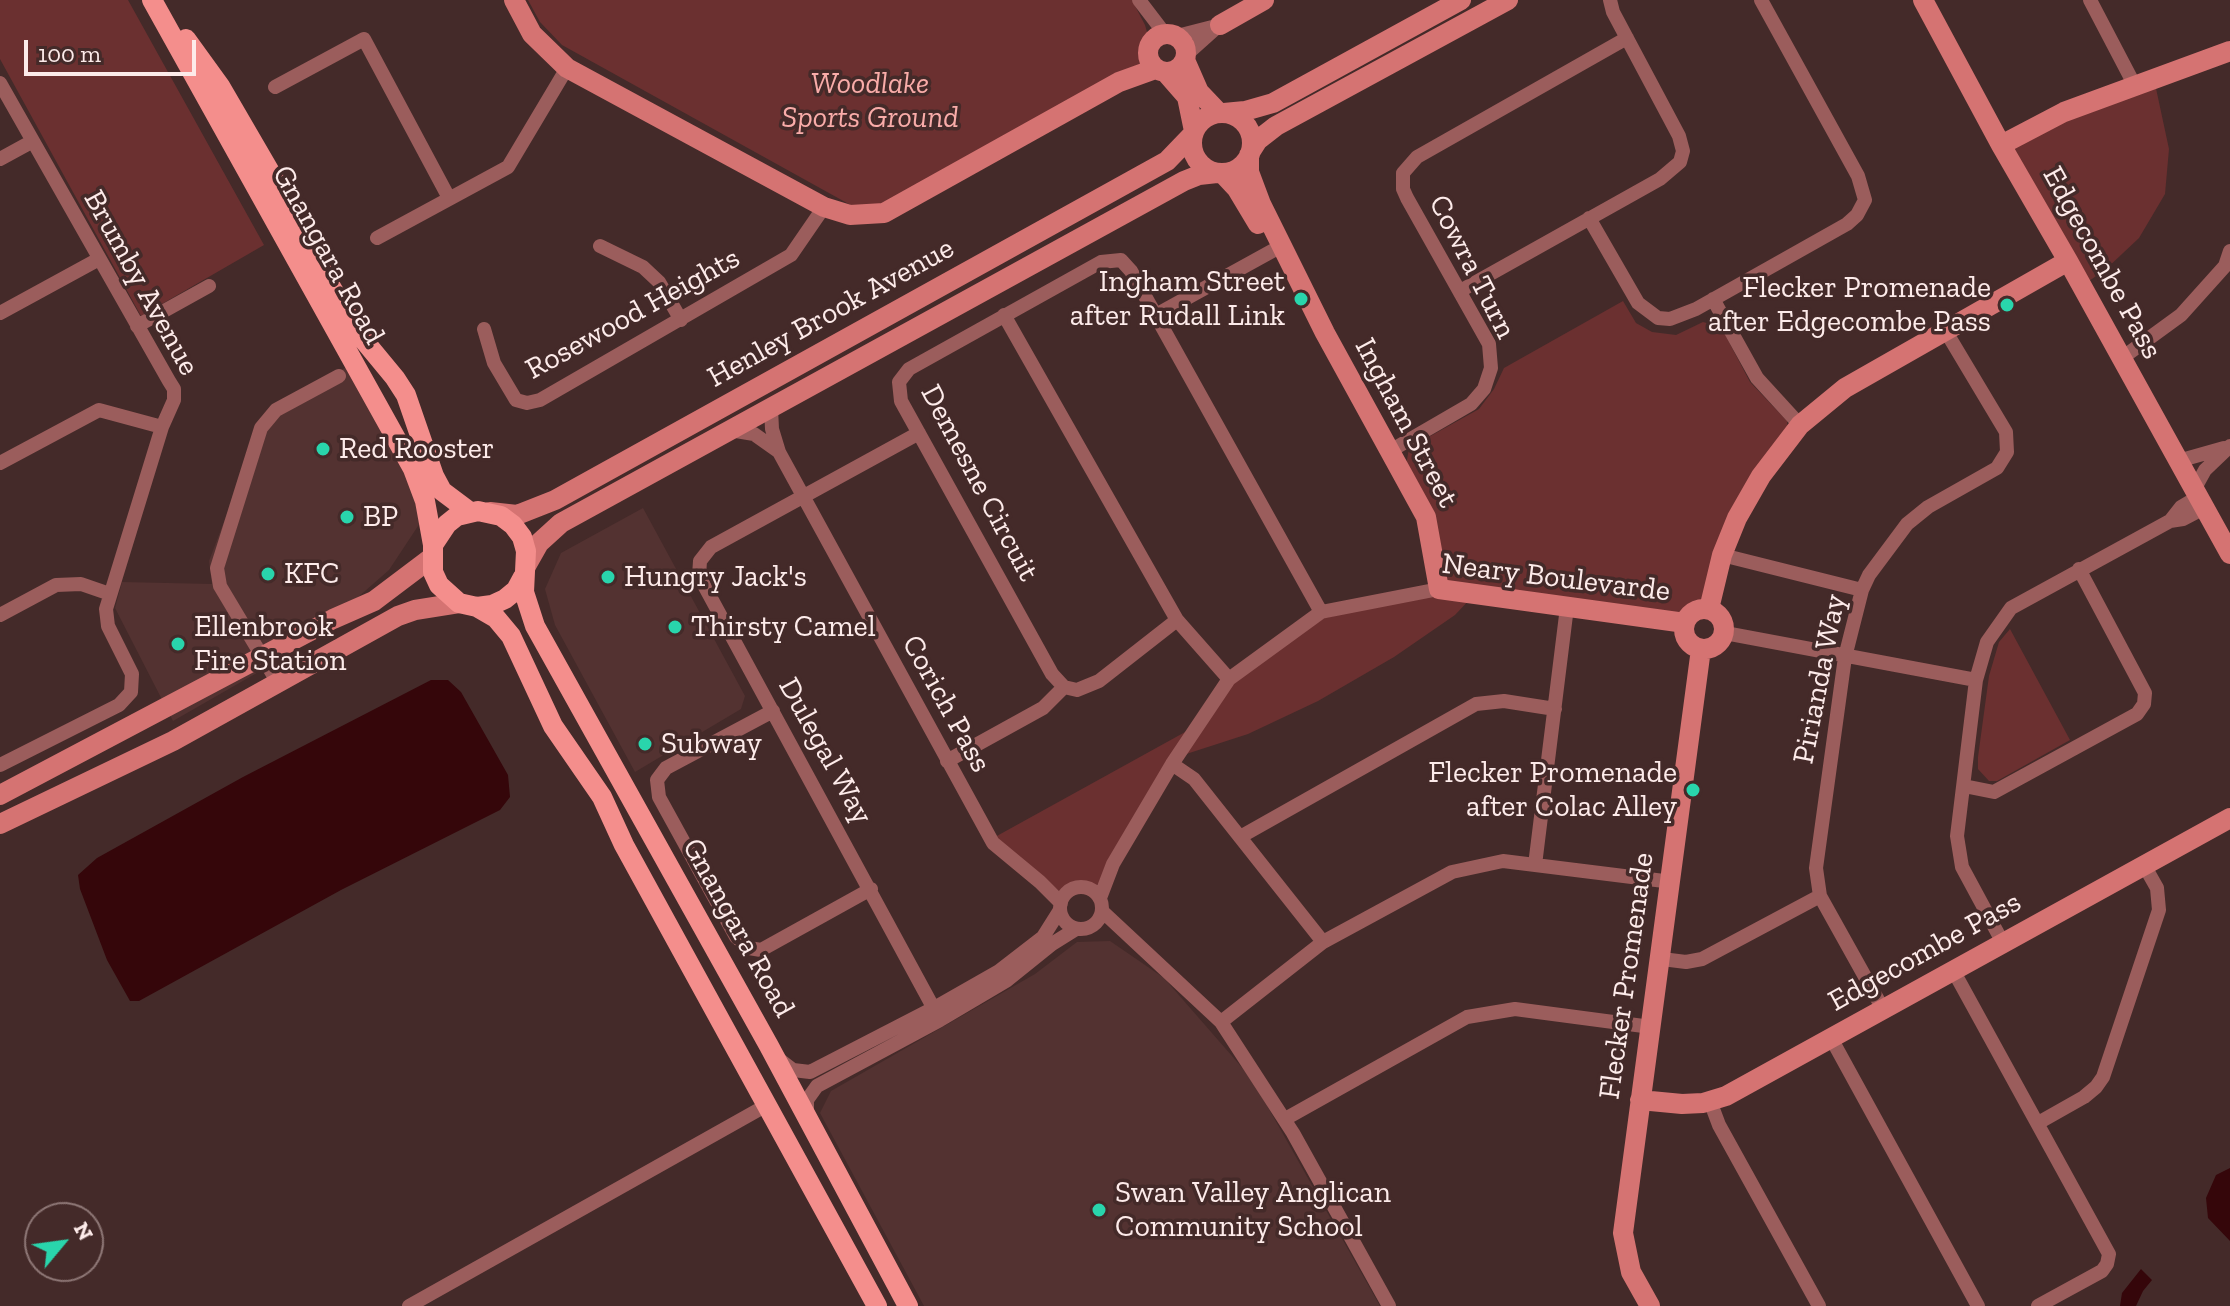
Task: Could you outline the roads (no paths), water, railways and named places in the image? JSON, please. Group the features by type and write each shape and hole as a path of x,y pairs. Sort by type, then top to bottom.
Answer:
{"main road":[{"name":"Gnangara Road","path":"155,0 220,86 357,332 406,395 442,491 478,512"},
{"name":"Gnangara Road","path":"155,0 413,469 425,501 432,552"},
{"path":"478,512 501,516 522,537 526,551 525,572 516,590 505,599 492,605 468,605 439,585 433,572 432,552 447,524 478,512"},
{"name":"Gnangara Road","path":"525,572 524,592 535,626 769,1046 908,1306"},
{"name":"Gnangara Road","path":"468,605 496,618 511,636 553,726 602,797 624,845 877,1306"}],"street":[{"path":"514,0 532,34 567,68 824,207 850,215 884,213 1264,0"},
{"path":"1138,0 1187,97 1194,133 1194,155 1207,170 1220,173 1238,168 1258,140 1276,126 1508,0"},
{"path":"1194,133 1205,118 1273,103 1461,0"},
{"path":"1460,291 1660,179 1680,162 1683,151 1671,117 1613,12 1610,0"},
{"path":"1589,218 1638,303 1658,318 1670,319 1713,299 1847,224 1857,215 1865,200 1858,176 1761,0"},
{"name":"Edgecombe Pass","path":"1923,0 2230,554"},
{"path":"2090,0 2135,86"},
{"name":"Cowra Turn","path":"1390,451 1471,404 1484,389 1491,368 1489,344 1403,189 1403,173 1407,166 1417,157 1627,38"},
{"path":"275,87 364,39 449,198"},
{"path":"2001,145 2064,112 2230,51"},
{"path":"1167,53 1221,113 1240,119 1246,126 1252,142 1250,153"},
{"path":"377,238 508,167 567,68"},
{"name":"Brumby Avenue","path":"0,83 174,389 172,409 162,427 106,609 108,626 132,674 131,692 119,705 0,765"},
{"name":"Henley Brook Avenue","path":"478,512 517,515 555,500 1167,161 1194,133"},
{"path":"0,159 33,141"},
{"name":"Ingham Street","path":"1250,153 1249,172 1277,248"},
{"name":"Henley Brook Avenue","path":"525,572 539,543 561,523 1184,181 1199,175 1220,173"},
{"name":"Ingham Street","path":"1220,173 1243,199 1277,248 1426,517 1439,589"},
{"name":"Rosewood Heights","path":"484,329 494,363 516,400 527,403 540,400 791,255 824,207"},
{"path":"600,246 643,267 659,282 681,320"},
{"path":"1156,315 1277,248"},
{"path":"2122,358 2181,315 2225,266 2230,251"},
{"path":"0,313 99,259"},
{"name":"Demesne Circuit","path":"1064,687 1052,674 901,401 899,382 909,369 1101,262 1121,260 1127,265 1321,612"},
{"path":"1709,609 1722,555 1737,518 1761,476 1800,425 1845,388 2068,261"},
{"path":"137,326 209,286"},
{"path":"1713,299 1757,378 1800,425"},
{"path":"1004,315 1177,620 1229,679"},
{"name":"Pirianda Way","path":"1883,1009 1820,896 1816,868 1845,657 1862,590 1887,548 1907,524 1928,507 1997,468 2007,452 2006,432 1945,330"},
{"path":"278,683 220,586 217,568 261,428 276,410 339,376"},
{"name":"Corich Pass","path":"771,408 772,429 779,452 993,843 1040,882 1068,897"},
{"path":"0,463 99,410 162,427"},
{"path":"730,430 754,434 779,452"},
{"name":"Dulegal Way","path":"919,433 711,547 700,561 699,576 937,1014"},
{"path":"2178,461 2230,446"},
{"path":"2003,943 1962,867 1957,836 1976,680 1987,642 2011,608 2170,521 2183,519 2199,498 2205,470 2230,446"},
{"path":"0,795 333,619 374,601 432,552"},
{"path":"1722,555 1862,590"},
{"path":"1964,786 1994,792 2137,714 2144,704 2145,693 2079,569"},
{"path":"0,615 56,585 81,584 110,594"},
{"name":"Neary Boulevarde","path":"1101,905 1113,864 1172,764 1229,679 1321,612 1439,589 1685,623"},
{"path":"0,824 173,741 398,616 415,610 468,605"},
{"path":"1535,865 1567,607"},
{"path":"1709,609 1723,620 1725,633 1714,648 1701,649 1689,643 1685,623 1691,613 1709,609"},
{"path":"947,761 1043,708 1064,687 1077,690 1099,681 1177,620"},
{"path":"1725,633 1976,680"},
{"name":"Flecker Promenade","path":"1650,1306 1631,1272 1623,1233 1701,649"},
{"path":"1240,837 1476,704 1504,701 1555,709"},
{"path":"773,711 666,768 657,780 659,797 736,937 749,948 761,950 871,889"},
{"path":"1172,764 1194,779 1323,942"},
{"name":"Edgecombe Pass","path":"1640,1100 1682,1104 1726,1096 2230,818"},
{"path":"1221,1022 1323,942 1452,872 1503,861 1672,882"},
{"name":"Neary Boulevarde","path":"808,1122 807,1100 817,1086 937,1014 999,971 1043,937 1068,897 1113,864"},
{"path":"2038,1123 2084,1097 2103,1077 2159,910 2157,888 2144,865"},
{"path":"1128,937 1065,922 1068,897 1093,890 1101,905 1128,937 1221,1022 1285,1119 1389,1306"},
{"path":"1662,959 1686,962 1702,959 1820,896"},
{"path":"1082,928 1098,921 1101,905"},
{"name":"Neary Boulevarde","path":"769,1046 793,1070 810,1072 1006,981 1052,944 1082,928"},
{"path":"1953,970 2109,1254 2102,1271 2038,1306"},
{"path":"1285,1119 1467,1017 1515,1009 1651,1027"},
{"path":"1831,1038 1978,1306"},
{"path":"1710,1101 1719,1125 1819,1306"},
{"path":"409,1306 767,1105"}],"place":[{"name":"Ingham Street after Rudall Link","path":"1301,299"},
{"name":"Flecker Promenade after Edgecombe Pass","path":"2007,305"},
{"name":"Red Rooster","path":"323,449"},
{"name":"BP","path":"347,517"},
{"name":"KFC","path":"268,574"},
{"name":"Hungry Jack's","path":"608,577"},
{"name":"Thirsty Camel","path":"675,627"},
{"name":"Ellenbrook Fire Station","path":"178,644"},
{"name":"Subway","path":"645,744"},
{"name":"Flecker Promenade after Colac Alley","path":"1693,790"},
{"name":"Swan Valley Anglican Community School","path":"1099,1210"}],"park label":[{"name":"Woodlake Sports Ground","path":"870,101"}]}
